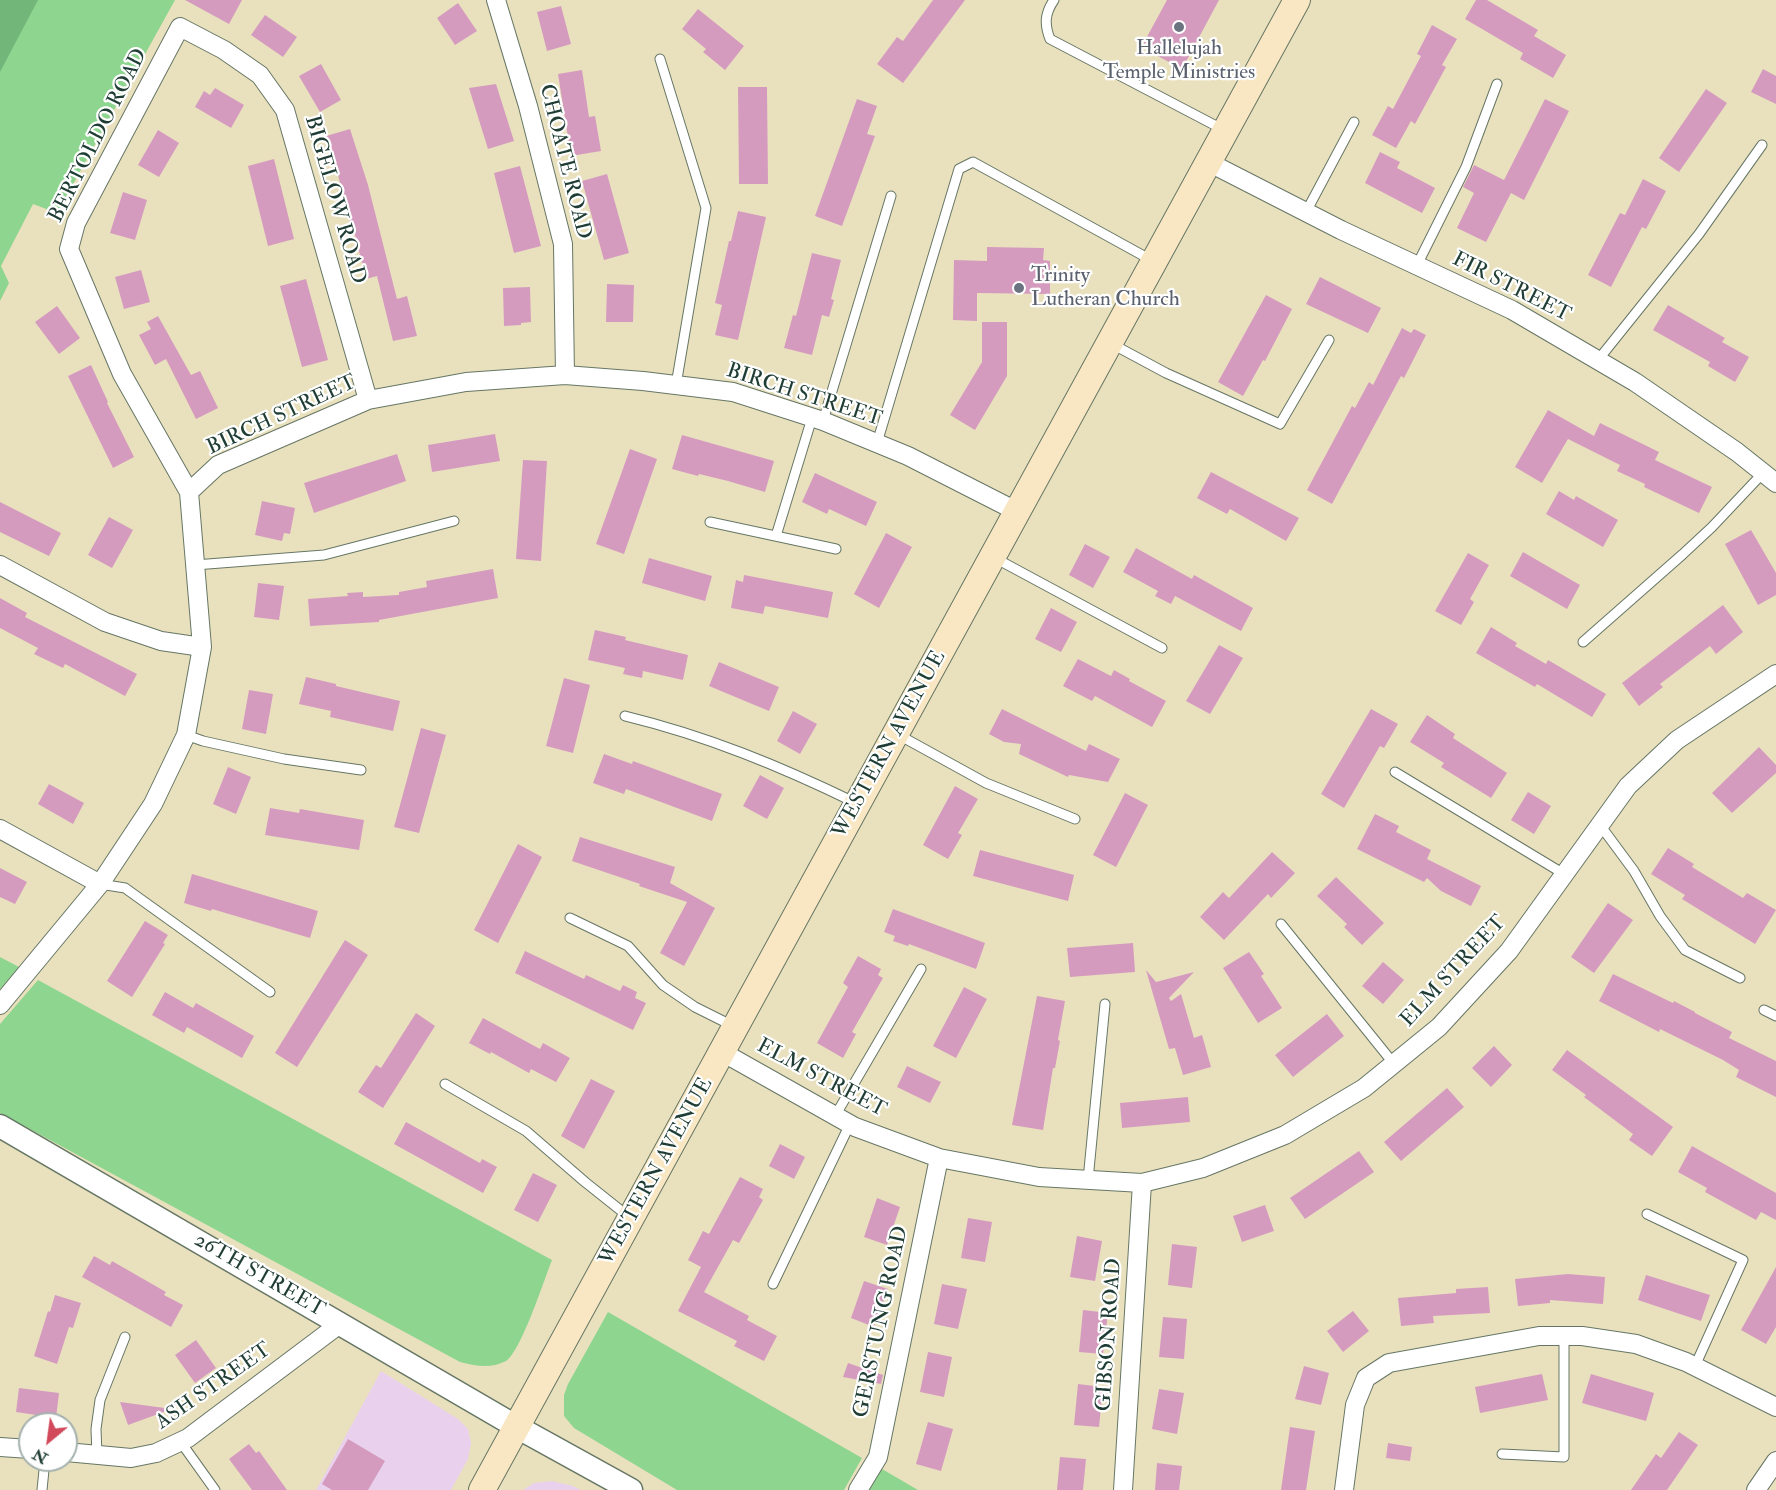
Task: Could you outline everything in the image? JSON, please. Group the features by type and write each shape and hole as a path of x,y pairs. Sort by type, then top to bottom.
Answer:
{"main road":[{"name":"WESTERN AVENUE","path":"482,1490 1297,0"}],"street":[{"name":"CHOATE ROAD","path":"496,0 528,106 563,244 565,375"},
{"name":"BIGELOW ROAD","path":"180,27 224,50 260,75 285,110 368,400"},
{"name":"BERTOLDO ROAD","path":"180,27 76,223 69,249 122,374 189,492"},
{"name":"FIR STREET","path":"1208,162 1306,212 1512,310 1635,382 1737,452 1769,478"},
{"name":"BIRCH STREET","path":"189,492 218,465 368,400 466,382 565,375 733,392 818,420 908,456 1018,512"},
{"path":"0,1005 100,884 153,804 186,735 202,647 189,492"},
{"path":"0,565 105,622 161,642 202,647"},
{"name":"ELM STREET","path":"722,1052 843,1120 939,1158 1039,1177 1142,1183 1203,1168 1285,1135 1364,1088 1439,1028 1509,951 1628,786 1677,740 1776,674"},
{"path":"0,829 100,884"},
{"name":"26TH STREET","path":"0,1126 517,1427 631,1490"},
{"name":"GERSTUNG ROAD","path":"858,1490 878,1457 939,1158"},
{"name":"GIBSON ROAD","path":"1123,1490 1142,1183"},
{"name":"ASH STREET","path":"78,1453 131,1458 156,1453 188,1438 341,1323"},
{"path":"1344,1490 1355,1405 1366,1378 1389,1363 1539,1336 1582,1336 1636,1344 1695,1366 1776,1407"},
{"path":"0,1447 18,1448"},
{"path":"1756,1490 1776,1461"}],"lane":[{"path":"1054,0 1046,15 1046,27 1050,39 1226,131"},
{"path":"660,59 706,208 676,385"},
{"path":"1417,266 1466,167 1497,84"},
{"path":"1306,212 1354,122"},
{"path":"1598,360 1699,234 1762,145"},
{"path":"877,443 959,168 973,162 1154,262"},
{"path":"776,536 818,420 891,196"},
{"path":"1110,343 1166,373 1280,424 1329,340"},
{"path":"1583,642 1769,478"},
{"path":"195,565 324,555 454,521"},
{"path":"710,522 836,549"},
{"path":"993,557 1162,648"},
{"path":"625,716 673,728 739,751 798,775 858,804"},
{"path":"897,734 986,783 1075,819"},
{"path":"186,735 284,759 361,770"},
{"path":"1395,772 1564,874"},
{"path":"1600,825 1634,871 1659,916 1685,950 1740,978"},
{"path":"100,884 125,888 270,992"},
{"path":"570,918 628,946 663,985 695,1006 735,1027"},
{"path":"1281,924 1394,1064"},
{"path":"773,1284 843,1120 921,969"},
{"path":"1088,1180 1105,1004"},
{"path":"1764,1010 1776,1016"},
{"path":"445,1084 526,1131 631,1218"},
{"path":"1647,1214 1743,1260 1695,1366"},
{"path":"1502,1454 1564,1457 1564,1336"},
{"path":"97,1455 96,1429 100,1400 125,1337"},
{"path":"180,1441 215,1490"},
{"path":"42,1490 44,1472"}],"shaded area":[{"path":"381,1371 458,1419 468,1429 471,1443 468,1459 451,1490 316,1490"},
{"path":"552,1481 581,1490 523,1490 534,1483"}],"green space":[{"path":"0,0 175,0 57,213 33,204 1,266 9,283 0,301"},
{"path":"0,0 38,0 0,72"},
{"path":"0,957 19,967 0,989"},
{"path":"38,980 552,1260 525,1330 512,1355 500,1364 489,1366 460,1362 0,1113 0,1024"},
{"path":"608,1312 862,1458 844,1490 677,1490 574,1428 564,1416 564,1395"},
{"path":"882,1469 918,1490 869,1490"}],"building":[{"path":"185,0 242,0 229,24"},
{"path":"933,0 965,0 903,83 877,64 897,37 903,41"},
{"name":"Hallelujah Temple Ministries","path":"1167,0 1219,0 1182,69 1142,46"},
{"path":"1476,0 1487,0 1538,30 1534,36 1566,55 1553,78 1520,59 1523,53 1465,19"},
{"path":"458,3 477,31 455,45 437,18"},
{"path":"561,6 571,44 547,51 537,12"},
{"path":"698,9 744,46 725,70 703,52 706,49 682,29"},
{"path":"265,15 297,37 283,57 251,35"},
{"path":"1432,25 1457,39 1442,65 1446,67 1415,124 1411,121 1396,148 1372,135 1388,106 1393,109 1421,56 1417,54"},
{"path":"321,64 341,100 320,112 299,76"},
{"path":"1763,69 1776,76 1776,104 1751,92"},
{"path":"582,70 589,117 595,116 601,151 571,156 558,74"},
{"path":"496,84 514,141 488,149 469,88"},
{"path":"738,87 767,87 768,184 739,184"},
{"path":"215,88 244,105 231,128 195,107 204,91 210,95"},
{"path":"1706,89 1727,103 1679,172 1659,158"},
{"path":"857,99 877,106 867,134 875,136 842,226 815,216"},
{"path":"1545,99 1569,111 1524,200 1511,193 1486,242 1457,228 1474,193 1463,187 1474,165 1504,180"},
{"path":"350,129 368,185 397,299 407,296 417,336 393,341 377,276 366,279 326,136"},
{"path":"158,130 179,143 159,177 138,165"},
{"path":"1380,152 1400,162 1397,168 1435,188 1422,213 1365,183"},
{"path":"274,159 294,239 268,246 248,166"},
{"path":"520,166 541,246 514,253 494,173"},
{"path":"607,174 629,253 604,260 582,181"},
{"path":"1643,179 1666,191 1646,229 1642,227 1611,287 1588,275 1620,213 1625,215"},
{"path":"123,192 147,200 135,240 110,233"},
{"path":"738,211 766,217 738,340 715,335 722,305 715,303"},
{"name":"Trinity Lutheran Church","path":"987,247 1044,248 1043,260 1050,261 1050,294 977,293 977,321 953,320 954,260 987,261"},
{"path":"812,253 841,260 829,317 822,315 812,355 784,348 793,315 796,316"},
{"path":"141,270 150,302 124,309 115,277"},
{"path":"1320,277 1381,308 1368,333 1306,304"},
{"path":"306,279 328,360 302,367 280,286"},
{"path":"607,284 634,285 633,322 606,322"},
{"path":"530,287 531,322 504,326 503,288"},
{"path":"1266,295 1292,309 1265,361 1263,360 1243,396 1218,382"},
{"path":"1668,305 1725,338 1722,342 1749,357 1735,382 1708,366 1710,362 1653,330"},
{"path":"57,306 80,338 59,354 35,322"},
{"path":"158,316 191,375 200,371 218,408 196,419 166,359 155,365 139,335 151,329 147,322"},
{"path":"982,322 1007,322 1007,376 975,430 950,415 982,362"},
{"path":"1402,328 1411,333 1414,329 1426,335 1404,378 1401,376 1332,504 1307,490 1352,406 1355,408 1369,382 1373,385"},
{"path":"91,365 134,457 113,468 68,376"},
{"path":"1548,410 1594,436 1600,423 1659,452 1655,460 1712,487 1699,513 1644,487 1645,484 1617,471 1620,465 1568,439 1542,483 1515,467"},
{"path":"495,434 500,461 432,472 428,445"},
{"path":"682,435 774,461 765,492 672,469"},
{"path":"630,449 657,459 624,554 596,544"},
{"path":"397,454 406,481 314,513 304,483"},
{"path":"523,460 547,461 541,561 516,559"},
{"path":"1211,472 1299,518 1286,541 1230,509 1227,514 1197,498"},
{"path":"815,473 877,502 866,526 829,509 827,514 802,502"},
{"path":"1559,491 1574,500 1576,496 1618,520 1603,547 1546,514"},
{"path":"262,501 295,508 290,534 284,533 282,541 255,535"},
{"path":"0,502 61,533 49,556 0,532"},
{"path":"109,517 133,530 112,568 88,555"},
{"path":"1751,530 1776,573 1776,595 1758,605 1725,544"},
{"path":"886,533 912,547 879,608 854,594"},
{"path":"1085,544 1110,557 1093,588 1069,575"},
{"path":"1136,548 1192,579 1194,575 1253,608 1241,631 1175,596 1171,604 1155,596 1158,591 1123,572"},
{"path":"1523,552 1580,585 1567,609 1510,576"},
{"path":"1468,553 1489,565 1470,599 1474,602 1461,625 1435,611"},
{"path":"649,558 712,576 705,601 642,583"},
{"path":"493,569 498,598 379,620 379,622 310,626 308,599 348,596 347,593 363,592 363,597 399,595 399,592 427,587 426,581"},
{"path":"744,575 833,592 828,618 765,606 763,614 731,608 736,580 743,582"},
{"path":"258,583 284,586 279,620 254,617"},
{"path":"0,598 27,613 25,617 137,674 125,696 65,664 63,668 34,654 38,648 0,628"},
{"path":"1723,605 1743,632 1716,654 1710,646 1660,684 1663,687 1639,706 1622,683"},
{"path":"1051,608 1077,622 1061,652 1035,639"},
{"path":"1491,627 1517,643 1515,646 1546,664 1548,660 1606,694 1592,717 1537,684 1535,687 1476,653"},
{"path":"595,630 626,637 625,640 688,655 683,680 643,671 642,678 623,674 625,668 588,660"},
{"path":"1219,645 1243,658 1210,714 1186,701"},
{"path":"1078,659 1111,676 1114,670 1166,701 1152,727 1095,696 1092,701 1063,686"},
{"path":"719,662 779,687 769,711 709,686"},
{"path":"306,677 400,701 393,731 330,717 331,711 299,704"},
{"path":"564,678 590,685 573,753 546,746"},
{"path":"249,690 273,694 266,734 242,729"},
{"path":"1002,709 1086,751 1089,744 1120,759 1108,782 1069,775 1068,777 1019,754 1021,744 1004,742 989,734"},
{"path":"1371,709 1398,724 1384,748 1380,746 1344,808 1321,794"},
{"path":"793,711 817,724 800,754 777,741"},
{"path":"1427,715 1455,734 1453,738 1507,773 1491,798 1441,767 1444,763 1410,742"},
{"path":"421,728 446,735 419,833 394,827"},
{"path":"1759,747 1776,765 1776,773 1732,813 1712,793"},
{"path":"604,754 632,764 633,761 722,794 712,821 626,789 624,794 593,783"},
{"path":"228,767 251,777 236,814 213,804"},
{"path":"760,775 784,788 767,819 743,806"},
{"path":"49,784 84,803 73,824 38,804"},
{"path":"955,786 978,799 958,833 962,835 948,859 923,845"},
{"path":"1528,792 1551,806 1534,834 1511,820"},
{"path":"1125,793 1148,805 1116,867 1093,855"},
{"path":"270,808 299,813 300,809 364,820 359,850 265,835"},
{"path":"1375,814 1399,826 1396,832 1431,850 1427,859 1481,886 1471,906 1441,891 1427,878 1424,882 1357,849"},
{"path":"580,837 675,867 670,883 715,908 684,966 660,953 687,902 572,861"},
{"path":"518,844 542,857 498,943 474,930"},
{"path":"1668,848 1694,864 1692,867 1743,898 1747,893 1776,910 1755,944 1682,899 1685,895 1651,874"},
{"path":"980,850 1074,875 1068,901 973,876"},
{"path":"1272,852 1295,873 1271,898 1268,894 1224,940 1200,917 1223,892 1229,898"},
{"path":"0,868 27,882 15,904 0,897"},
{"path":"192,874 318,911 310,938 184,903"},
{"path":"1336,877 1384,923 1362,945 1344,927 1347,924 1317,896"},
{"path":"1608,903 1633,920 1594,973 1571,957"},
{"path":"893,909 985,943 976,969 909,944 908,946 893,941 895,936 884,932"},
{"path":"145,921 168,935 163,943 165,944 132,997 107,981"},
{"path":"345,940 368,955 297,1067 275,1053"},
{"path":"1133,943 1135,972 1070,977 1067,948"},
{"path":"525,951 584,979 586,975 620,991 623,985 637,992 635,998 646,1003 633,1030 515,973"},
{"path":"1249,952 1264,974 1261,976 1282,1008 1258,1023 1223,968"},
{"path":"858,956 881,969 878,975 883,978 852,1032 856,1034 843,1058 817,1043 848,987 843,983"},
{"path":"1383,962 1404,980 1383,1004 1362,986"},
{"path":"1146,970 1156,982 1194,972 1169,998 1171,1001 1181,994 1194,1038 1202,1035 1211,1067 1183,1075 1175,1048 1169,1049"},
{"path":"1613,974 1695,1012 1732,1032 1729,1038 1776,1061 1776,1097 1736,1077 1739,1070 1723,1060 1660,1029 1659,1032 1599,1001"},
{"path":"964,987 987,999 956,1058 933,1046"},
{"path":"165,992 193,1008 196,1003 254,1036 242,1058 187,1027 184,1033 152,1015"},
{"path":"1037,996 1065,1001 1043,1130 1012,1125"},
{"path":"416,1013 435,1026 383,1108 358,1092 376,1065 381,1068"},
{"path":"1327,1014 1344,1036 1293,1077 1275,1055"},
{"path":"483,1018 540,1049 543,1043 570,1058 556,1082 531,1069 529,1073 469,1043"},
{"path":"1494,1046 1512,1065 1491,1087 1472,1068"},
{"path":"1567,1050 1673,1127 1652,1156 1629,1140 1633,1134 1552,1070"},
{"path":"907,1066 941,1082 930,1103 897,1087"},
{"path":"591,1079 615,1091 584,1149 561,1136"},
{"path":"1447,1088 1464,1107 1401,1161 1384,1142"},
{"path":"1188,1097 1190,1122 1122,1128 1120,1103"},
{"path":"406,1122 480,1163 482,1159 497,1167 483,1193 394,1144"},
{"path":"780,1144 805,1157 794,1179 769,1166"},
{"path":"1692,1146 1776,1193 1776,1220 1761,1212 1756,1220 1705,1192 1707,1188 1678,1172"},
{"path":"1359,1151 1374,1172 1305,1219 1290,1198"},
{"path":"533,1173 557,1185 538,1222 514,1210"},
{"path":"740,1177 763,1189 759,1197 763,1200 739,1243 733,1240 704,1292 749,1316 747,1320 777,1336 764,1361 734,1346 737,1341 678,1311 701,1267 688,1260 703,1231 709,1234"},
{"path":"877,1198 900,1207 887,1245 864,1237"},
{"path":"1265,1205 1274,1231 1242,1242 1233,1216"},
{"path":"968,1218 992,1222 985,1262 961,1258"},
{"path":"1077,1236 1102,1241 1095,1281 1070,1277"},
{"path":"1172,1244 1197,1247 1192,1288 1168,1285"},
{"path":"94,1256 110,1265 112,1261 166,1292 164,1295 183,1305 171,1327 82,1277"},
{"path":"1776,1267 1776,1327 1766,1344 1741,1330"},
{"path":"1568,1274 1605,1277 1603,1304 1550,1300 1550,1303 1518,1306 1515,1279"},
{"path":"1646,1275 1710,1295 1701,1321 1638,1300"},
{"path":"864,1281 888,1289 874,1327 851,1318"},
{"path":"942,1284 967,1289 958,1329 934,1324"},
{"path":"1488,1287 1490,1313 1433,1316 1434,1323 1401,1326 1398,1298 1456,1293 1456,1289"},
{"path":"55,1295 81,1303 73,1328 69,1327 57,1364 34,1356"},
{"path":"1083,1310 1108,1313 1103,1354 1079,1352"},
{"path":"1353,1311 1369,1331 1343,1352 1327,1331"},
{"path":"1163,1317 1187,1319 1184,1359 1159,1357"},
{"path":"196,1340 216,1368 195,1383 175,1355"},
{"path":"928,1352 952,1357 944,1397 920,1392"},
{"path":"848,1363 883,1375 881,1384 843,1377"},
{"path":"1304,1366 1329,1373 1321,1405 1295,1399"},
{"path":"1542,1374 1548,1400 1480,1413 1475,1387"},
{"path":"1591,1374 1654,1393 1646,1421 1582,1403"},
{"path":"1078,1384 1103,1387 1099,1427 1074,1425"},
{"path":"19,1388 59,1393 57,1412 16,1412"},
{"path":"1159,1389 1184,1393 1177,1434 1152,1429"},
{"path":"120,1402 172,1409 128,1425"},
{"path":"928,1422 953,1429 941,1471 916,1464"},
{"path":"1290,1427 1315,1431 1306,1490 1281,1490"},
{"path":"1679,1432 1698,1445 1667,1490 1631,1490 1656,1454 1661,1458"},
{"path":"348,1439 385,1461 368,1490 332,1490 322,1484"},
{"path":"1388,1443 1412,1447 1410,1461 1386,1458"},
{"path":"249,1444 256,1453 259,1451 287,1490 252,1490 229,1459"},
{"path":"1060,1457 1086,1459 1083,1490 1057,1490"},
{"path":"1157,1463 1182,1466 1179,1490 1155,1490"}],"place":[{"name":"Hallelujah Temple Ministries","path":"1179,27"},
{"name":"Trinity Lutheran Church","path":"1019,288"}]}
